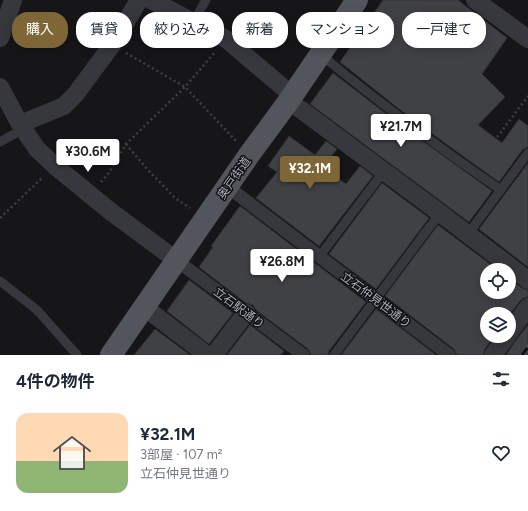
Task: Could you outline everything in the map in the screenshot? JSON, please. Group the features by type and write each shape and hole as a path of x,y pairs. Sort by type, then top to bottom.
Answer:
{"main road":[{"name":"奥戸街道","path":"111,355 249,155 290,99 352,4"}],"street":[{"path":"0,38 13,0"},
{"path":"132,12 139,0"},
{"path":"151,0 174,12"},
{"path":"482,2 528,39"},
{"path":"226,39 300,109 528,280"},
{"path":"22,126 64,106 75,95 110,48"},
{"path":"0,87 22,126 37,148 55,166 116,216 176,260"},
{"name":"立石仲見世通り","path":"228,187 449,355"},
{"name":"立石駅通り","path":"176,260 303,355"},
{"path":"144,307 208,355"},
{"path":"516,323 528,307"},
{"path":"214,355 246,313"},
{"path":"493,355 502,343"}],"lane":[{"path":"199,12 206,0"},
{"path":"320,55 370,95 501,190"},
{"path":"0,142 22,126"},
{"path":"468,234 528,153"},
{"path":"319,257 384,171"},
{"path":"334,355 440,213"},
{"path":"0,281 37,310 77,355"}],"path":[{"path":"90,195 108,174 126,144 185,87 226,39"},
{"path":"117,48 185,87 249,155"},
{"path":"440,213 528,96"},
{"path":"126,144 147,169 175,198 206,219"},
{"path":"1,216 55,166"}],"building":[{"path":"383,0 458,0 473,12 402,12 402,48 486,48 486,22 507,38 482,74 505,97 478,125 502,143 519,119 528,126 528,147 523,149 499,182 413,120 340,62 350,48 394,48 394,12 375,12"},
{"path":"333,73 406,129 492,191 469,222 310,104"},
{"path":"289,136 315,155 326,141 337,149 323,167 346,184 360,166 373,176 319,246 256,198 277,172 268,166"},
{"path":"528,163 528,267 479,229"},
{"path":"382,183 429,218 376,289 329,254"},
{"path":"240,206 366,302 329,351 328,355 311,355 308,349 256,310 253,305 246,303 199,267 213,247 211,246"},
{"path":"438,225 489,263 480,263 480,299 516,299 516,284 528,290 528,297 523,298 515,307 480,307 480,343 489,343 483,355 457,355 454,349 385,296"},
{"path":"189,280 233,313 209,344 167,311"},
{"path":"376,309 436,355 341,355"},
{"path":"250,325 284,351 281,355 227,355"},
{"path":"528,325 528,355 506,355 514,343 516,343 516,340"},
{"path":"155,329 190,355 134,355"}],"railway":[{"path":"522,355 528,347"}]}
